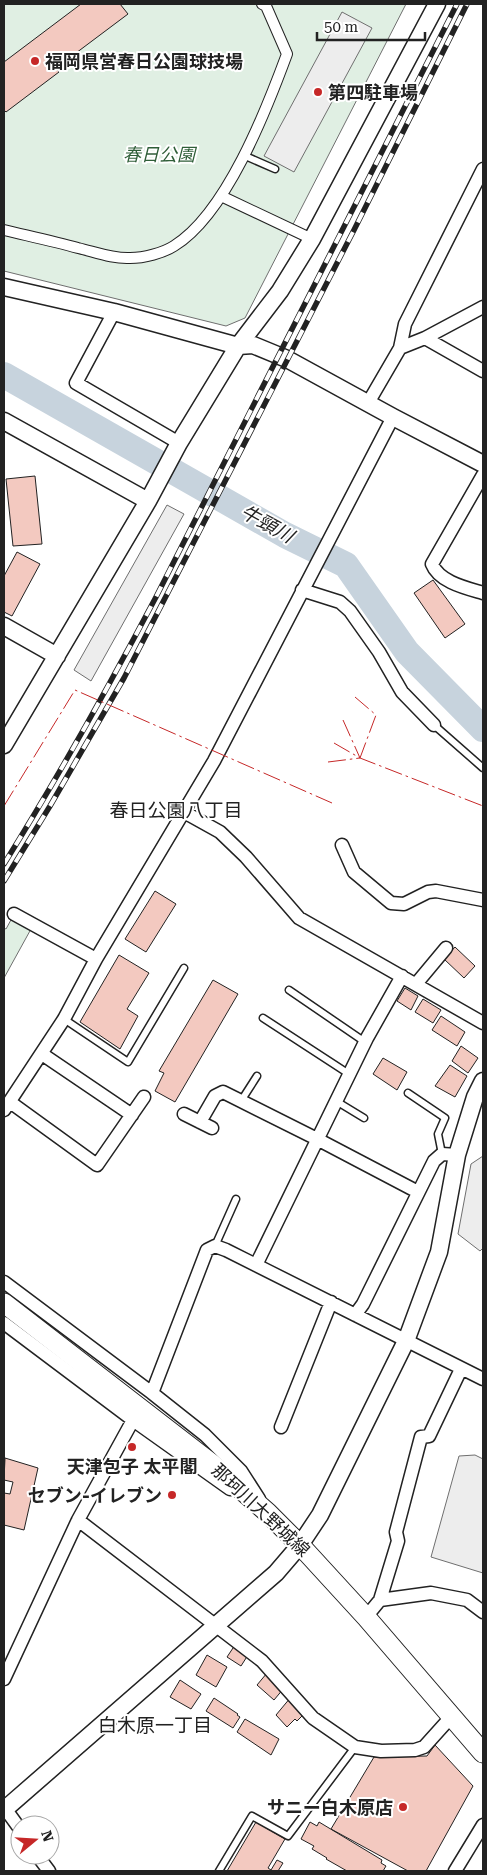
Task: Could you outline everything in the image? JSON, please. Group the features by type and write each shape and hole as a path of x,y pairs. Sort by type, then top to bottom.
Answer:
{"main road":[{"name":"那珂川大野城線","path":"4,1304 211,1463 268,1513 366,1617 451,1717 483,1751"}],"street":[{"path":"4,230 103,254 130,258 152,255 174,247 192,232 221,196 243,155 268,104 287,54 266,6 262,4"},
{"path":"4,745 238,346 280,291 312,239 437,4"},
{"path":"368,403 400,348 405,324 483,169"},
{"path":"221,196 312,239"},
{"path":"4,286 114,312 238,346 253,345 287,359 483,464"},
{"path":"400,348 425,338 483,307"},
{"path":"114,312 76,384 180,443"},
{"path":"425,338 483,371"},
{"path":"144,1097 98,1165 7,1106 64,1019 96,960 214,761 393,417"},
{"path":"4,421 148,501"},
{"path":"483,475 432,564 440,576 483,594"},
{"path":"305,585 340,602 350,611 379,652 402,692 434,726"},
{"path":"4,626 57,656"},
{"path":"184,812 220,832 246,857 299,918 483,1023"},
{"path":"342,844 354,872 391,903 404,904 428,892 436,891 483,900"},
{"path":"14,914 96,960"},
{"path":"416,984 446,948"},
{"path":"256,1265 365,1042 402,976"},
{"path":"42,1054 132,1115"},
{"path":"4,1808 276,1573 300,1545 320,1515 406,1341 439,1252 449,1155 479,1100 483,1081"},
{"path":"200,1122 216,1096 223,1092 418,1192"},
{"path":"184,1114 212,1128"},
{"path":"355,1315 363,1304 434,1161 449,1155"},
{"path":"152,1393 207,1250 215,1246 483,1379"},
{"path":"4,1282 205,1435 241,1471 268,1513"},
{"path":"281,1427 331,1302"},
{"path":"4,1323 216,1480 268,1513"},
{"path":"366,1617 380,1600 398,1541 396,1532 421,1437 429,1436 461,1369"},
{"path":"4,1679 78,1520 133,1420"},
{"path":"78,1520 262,1661 313,1718 355,1747 381,1751 415,1750 424,1747 451,1717"},
{"path":"380,1600 431,1593 467,1600 483,1612"},
{"path":"455,1871 483,1825"}],"lane":[{"path":"243,155 275,170"},
{"path":"434,726 483,768"},
{"path":"64,1019 128,1062 184,968"},
{"path":"289,990 365,1042"},
{"path":"263,1018 349,1074"},
{"path":"241,1101 257,1076"},
{"path":"408,1093 445,1118 438,1134 449,1155"},
{"path":"336,1102 364,1118"},
{"path":"215,1246 236,1199"},
{"path":"219,1871 252,1816 288,1836 355,1747"}],"green space":[{"name":"春日公園","path":"4,4 406,4 245,318 226,326 4,271"},
{"path":"12,918 31,929 4,978 4,928 6,929"}],"shaded area":[{"name":"第四駐車場","path":"342,12 372,28 294,172 264,156"},
{"path":"167,505 184,514 91,681 74,670"},
{"path":"483,1156 483,1248 480,1251 458,1234 471,1164"},
{"path":"475,1455 483,1459 483,1573 431,1557 459,1456"}],"building":[{"name":"福岡県営春日公園球技場","path":"81,4 120,4 128,14 56,68 59,72 6,112 4,110 4,62"},
{"path":"35,476 42,544 13,546 6,479"},
{"path":"17,552 40,564 12,616 4,612 4,576"},
{"path":"433,580 465,624 445,638 414,593"},
{"path":"155,891 176,904 146,952 125,939"},
{"path":"455,947 475,966 464,978 444,959"},
{"path":"119,955 149,973 127,1009 138,1016 120,1049 80,1022"},
{"path":"213,980 238,994 175,1102 155,1091 164,1073 159,1071"},
{"path":"405,988 418,996 411,1010 397,1001"},
{"path":"423,999 441,1010 433,1023 415,1012"},
{"path":"441,1016 465,1032 457,1046 432,1030"},
{"path":"461,1046 478,1058 468,1073 452,1061"},
{"path":"383,1058 407,1072 397,1090 373,1074"},
{"path":"450,1065 467,1076 455,1097 435,1086"},
{"path":"5,1458 38,1468 24,1530 4,1525 4,1493 10,1494 13,1482 4,1480"},
{"path":"235,1645 248,1655 241,1666 227,1657"},
{"path":"207,1655 227,1667 216,1687 196,1675"},
{"path":"267,1673 284,1688 274,1700 257,1685"},
{"path":"180,1680 201,1694 191,1709 170,1697"},
{"path":"291,1697 303,1715 297,1721 295,1719 287,1727 276,1715"},
{"path":"214,1698 240,1717 233,1728 206,1711"},
{"path":"245,1719 279,1739 271,1755 237,1732"},
{"name":"サニー白木原店","path":"435,1745 473,1786 426,1871 408,1871 331,1829 374,1757 427,1756"},
{"path":"256,1822 285,1839 268,1868 271,1870 277,1860 283,1863 278,1871 227,1871"},
{"path":"310,1822 317,1826 319,1822 382,1860 381,1863 386,1866 383,1871 347,1871 326,1859 312,1849 314,1846 301,1839"}],"waterway":[{"name":"牛頸川","path":"4,375 285,535 346,565 407,652 483,729"}],"railway":[{"path":"4,864 82,732 156,597 457,4"},
{"path":"4,881 124,678 354,230 467,4"}],"power":[{"path":"4,806 75,690 332,803"},
{"path":"355,697 376,715 360,758"},
{"path":"343,720 360,758"},
{"path":"334,743 360,758 483,806"},
{"path":"328,762 360,758"}],"place":[{"name":"福岡県営春日公園球技場","path":"35,61"},
{"name":"第四駐車場","path":"318,92"},
{"name":"天津包子 太平閣","path":"132,1447"},
{"name":"セブン-イレブン","path":"172,1495"},
{"name":"サニー白木原店","path":"403,1807"}],"district":[{"name":"春日公園八丁目","path":"176,810"},
{"name":"白木原一丁目","path":"155,1725"}]}
